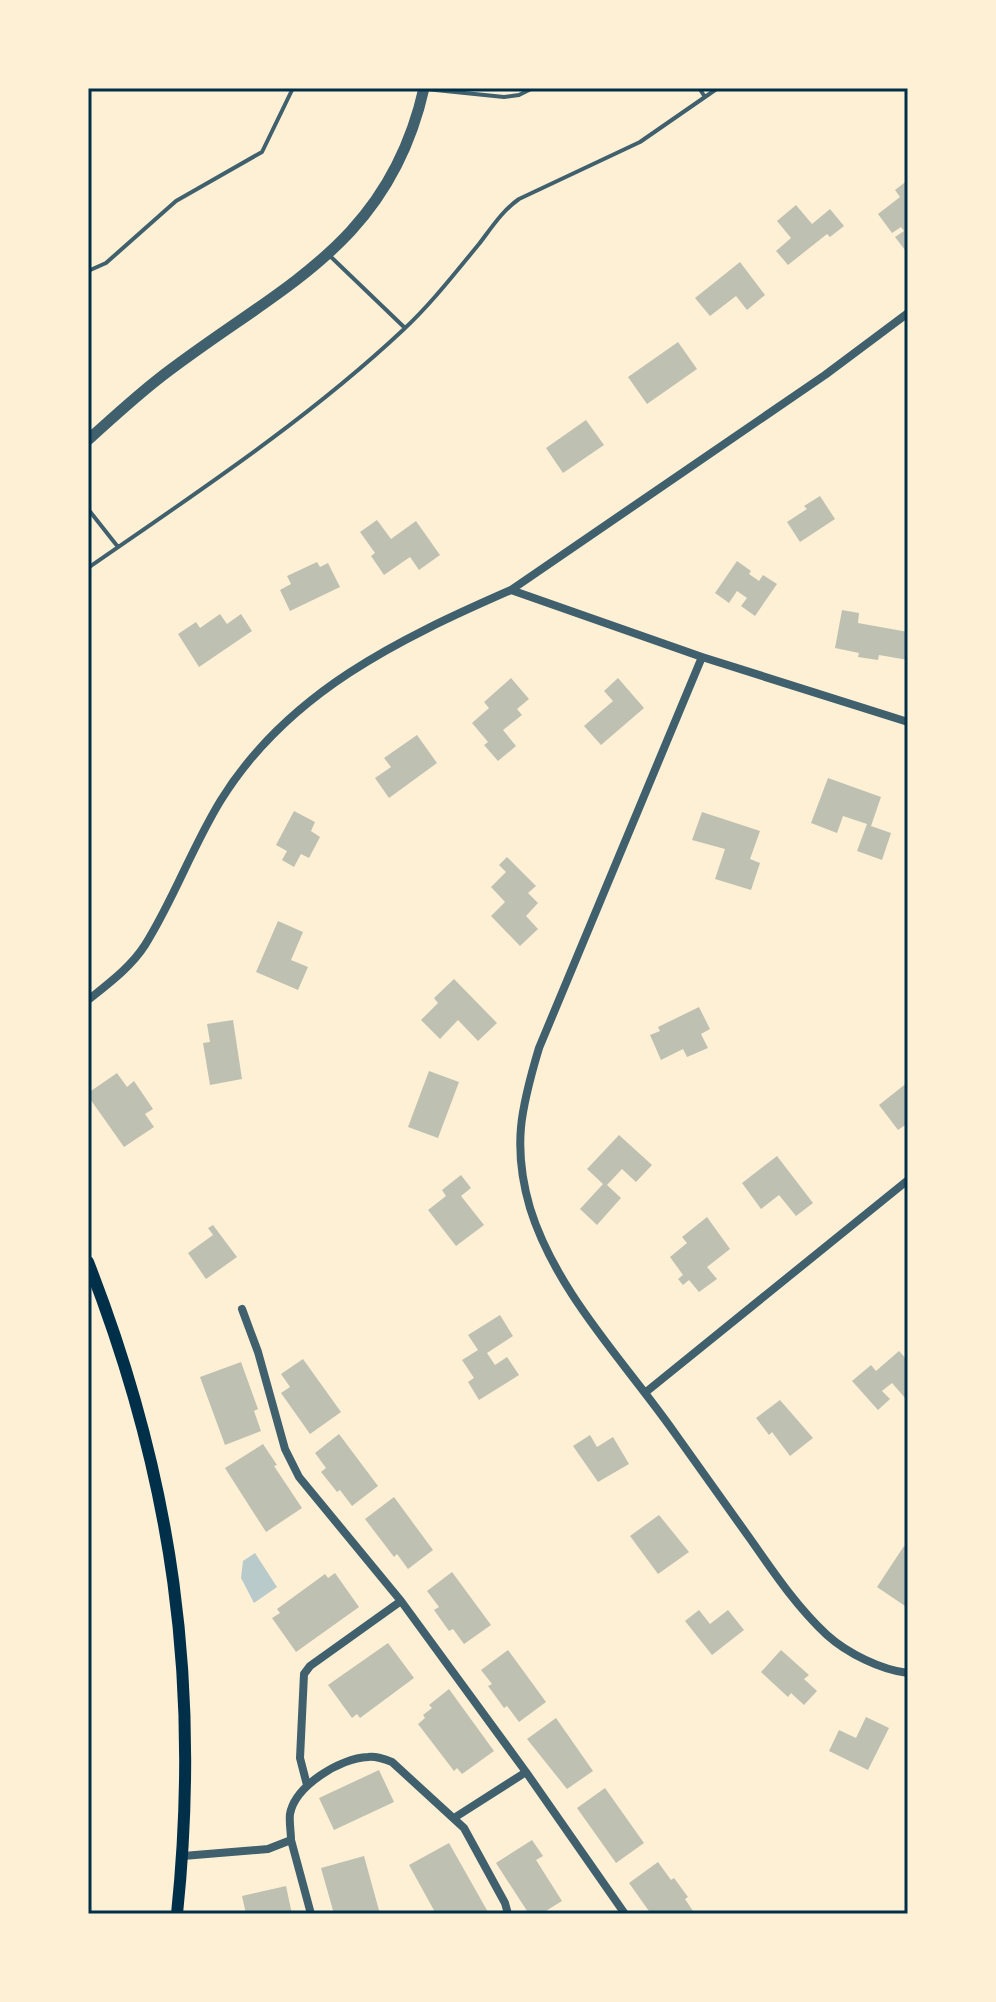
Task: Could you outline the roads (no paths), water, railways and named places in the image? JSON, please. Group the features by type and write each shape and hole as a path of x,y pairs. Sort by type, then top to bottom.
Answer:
{"main road":[{"path":"88,1262 115,1332 145,1437 167,1532 175,1584 185,1686 187,1771 177,1914"}],"street":[{"path":"88,440 157,380 303,277 329,255 356,226 395,170 416,118 421,88"},
{"path":"88,1000 120,974 144,947 220,801 243,767 301,706 369,660 511,590 825,375 908,313"},
{"path":"511,590 702,657 908,722"},
{"path":"702,657 539,1048 523,1101 519,1136 522,1175 546,1248 579,1302 787,1592 830,1638 880,1666 906,1673"},
{"path":"646,1392 908,1180"},
{"path":"242,1309 258,1352 290,1464 401,1601 625,1914"},
{"path":"307,1785 300,1758 304,1674 310,1666 401,1601"},
{"path":"311,1914 291,1840 290,1815 307,1785 323,1774 358,1758 380,1758 392,1762 454,1818 474,1844 508,1914"},
{"path":"454,1818 526,1772"},
{"path":"183,1856 268,1849 291,1840"}],"lane":[{"path":"88,271 106,263 176,201 262,152 293,88"},
{"path":"421,88 504,97 519,95 533,88"},
{"path":"699,88 705,97"},
{"path":"88,568 247,457 344,382 405,329 450,279 504,210 519,199 640,142 718,88"},
{"path":"329,255 405,329"},
{"path":"88,509 118,547"}]}
